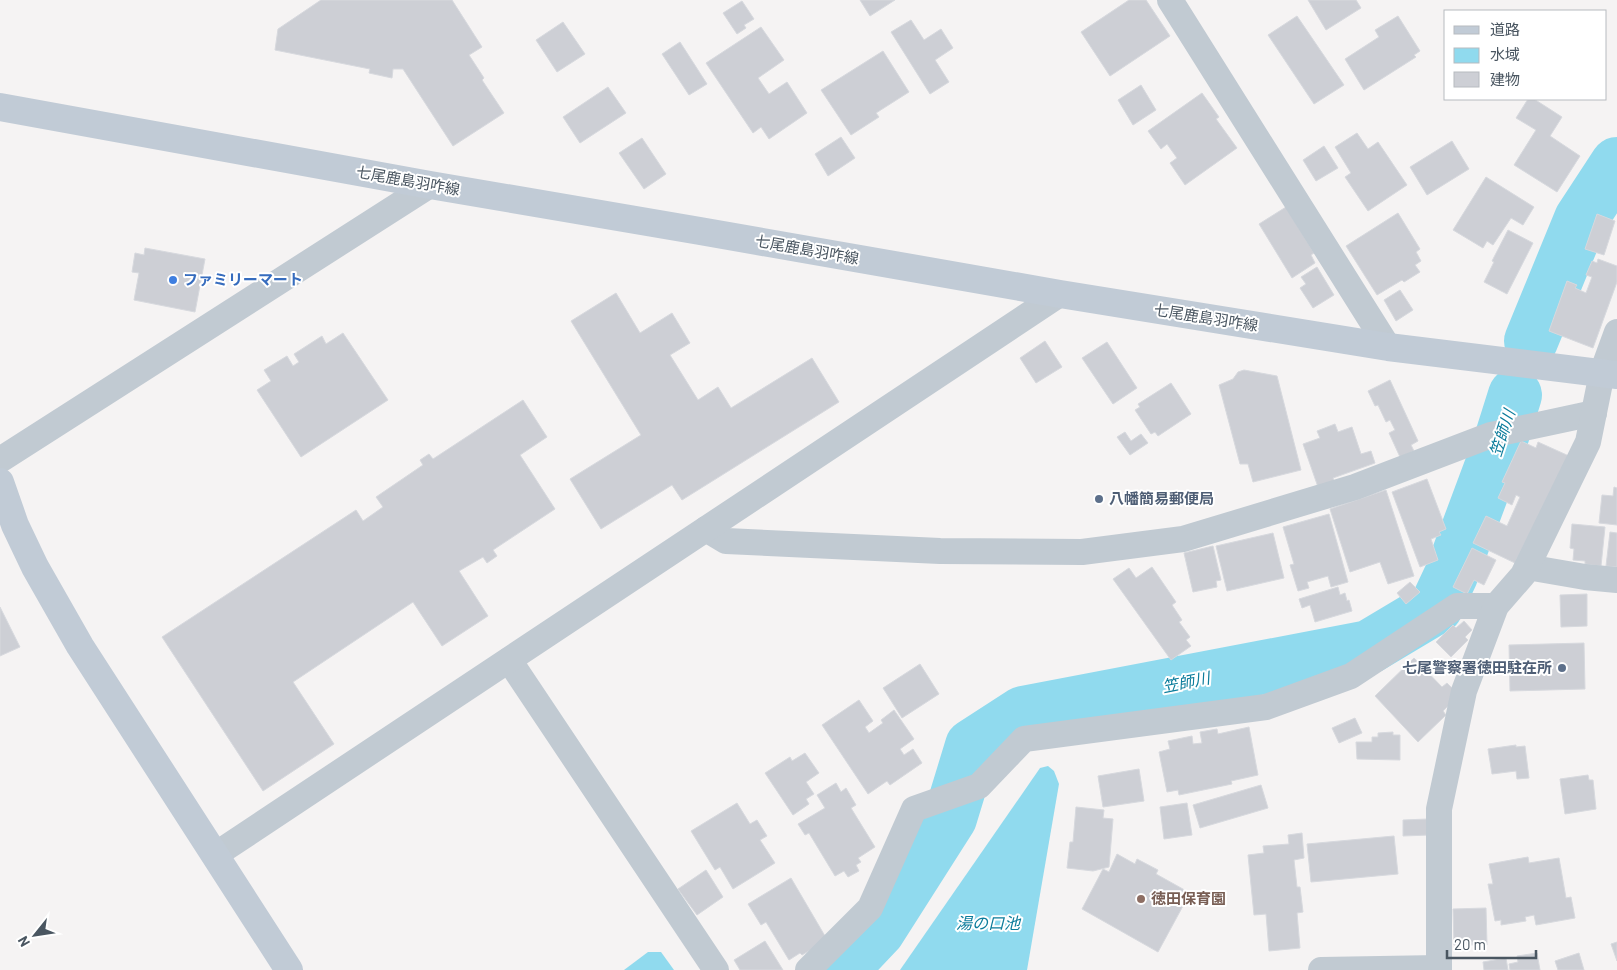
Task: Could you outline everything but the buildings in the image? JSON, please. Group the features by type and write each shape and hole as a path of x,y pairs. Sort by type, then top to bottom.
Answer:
{"main road":[{"name":"七尾鹿島羽咋線","path":"0,107 430,185 1060,294 1388,346 1610,374"},
{"path":"0,482 15,525 27,550 80,646 289,970"}],"street":[{"path":"1170,0 1388,346"},
{"path":"0,460 430,185"},
{"path":"215,855 1060,294"},
{"path":"1321,970 1439,969 1439,809 1464,691 1496,606 1523,575 1588,442 1594,413 1610,374 1617,332"},
{"path":"706,529 726,541 940,551 1082,552 1183,539 1356,487 1492,435 1594,413"},
{"path":"1527,567 1585,577 1617,580"},
{"path":"808,970 870,908 914,810 979,786 1024,739 1266,707 1351,676 1457,606 1496,606"},
{"path":"509,660 716,970"}],"water":[{"name":"湯の口池","path":"1048,766 1054,771 1059,784 1027,970 900,970 1040,768"},
{"path":"648,952 661,952 674,970 624,970"}],"waterway":[{"name":"笠師川","path":"1531,341 1581,219 1617,164"},
{"name":"笠師川","path":"841,970 878,931 950,818 972,746 1023,713 1369,647 1436,607 1451,575 1498,449 1515,395"}],"place":[{"name":"ファミリーマート","path":"173,280"},
{"name":"八幡簡易郵便局","path":"1099,499"},
{"name":"七尾警察署徳田駐在所","path":"1562,668"},
{"name":"徳田保育園","path":"1141,899"}]}
